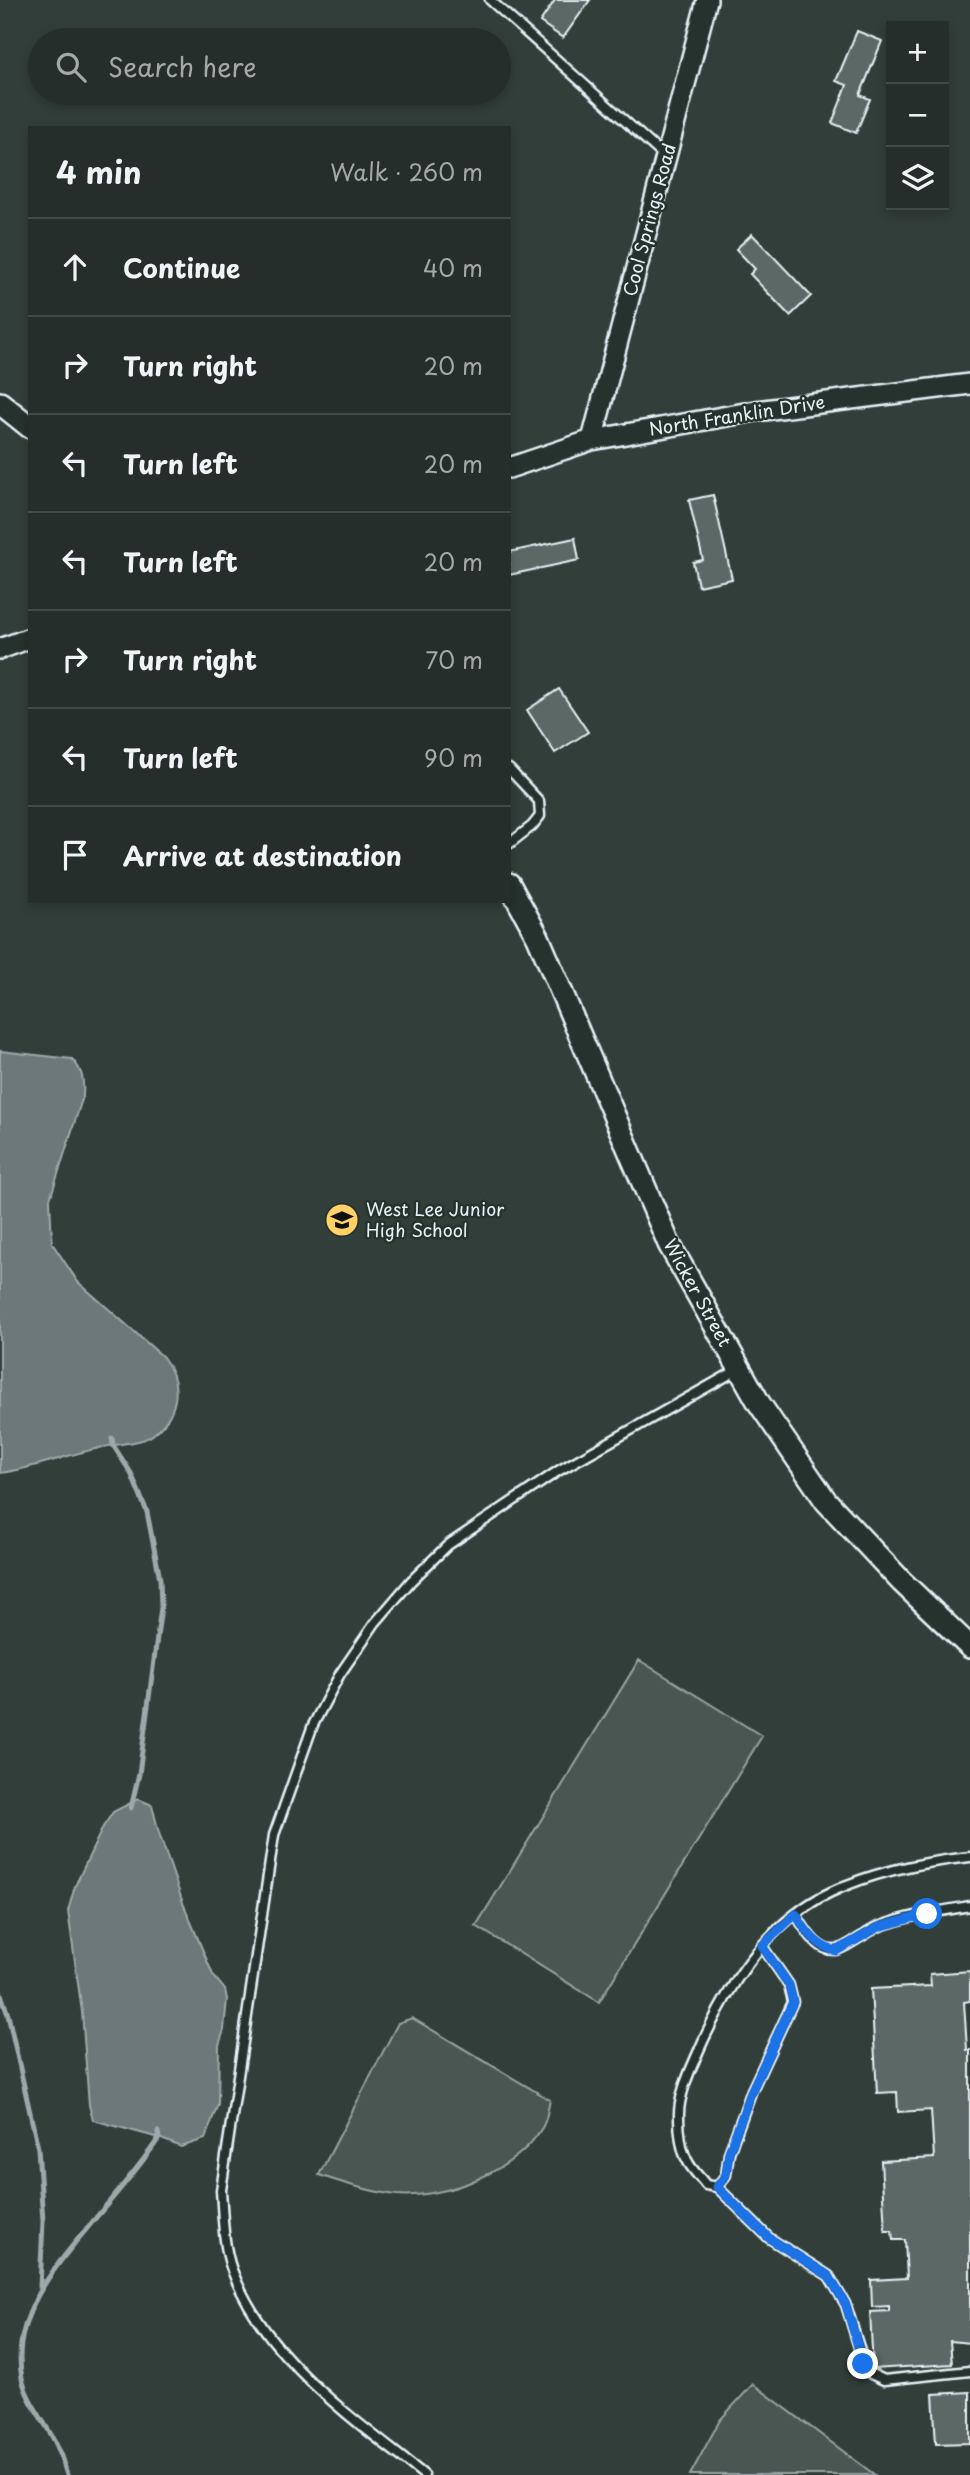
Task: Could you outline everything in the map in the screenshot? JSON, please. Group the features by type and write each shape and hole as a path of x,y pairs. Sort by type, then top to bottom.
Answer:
{"main road":[{"path":"0,403 28,425"},
{"name":"Wicker Street","path":"511,888 538,937 669,1244 759,1403 826,1501 902,1582 970,1647"}],"street":[{"name":"Cool Springs Road","path":"592,440 707,0"},
{"name":"North Franklin Drive","path":"511,467 592,440 756,411 970,384"},
{"path":"0,649 28,639"}],"lane":[{"path":"490,0 667,158"},
{"path":"511,771 539,800 540,816 511,842"},
{"path":"424,2475 335,2404 270,2340 251,2310 232,2269 223,2229 221,2190 274,1835 313,1725 335,1684 375,1623 411,1581 449,1545 558,1471 740,1369"},
{"path":"970,1857 933,1861 871,1876 830,1892 796,1914 762,1946 740,1972 711,2022 687,2077 678,2116 686,2158 706,2185 717,2187 769,2238 829,2276 846,2305 863,2364 871,2374 884,2380 970,2371"},
{"path":"796,1914 804,1930 825,1948 836,1951 879,1927 904,1919 970,1906"},
{"path":"717,2187 726,2175 729,2152 752,2090 793,2002 789,1985 762,1946"}],"shaded area":[{"path":"0,1051 72,1059 81,1072 83,1096 50,1199 52,1243 78,1282 163,1357 173,1376 176,1396 169,1415 150,1437 0,1473"},
{"path":"639,1660 762,1736 599,2002 476,1926"},
{"path":"138,1799 152,1805 183,1903 213,1975 225,1990 227,1999 224,2030 219,2045 218,2104 205,2139 181,2147 159,2138 93,2120 89,2105 82,2012 68,1911 75,1886 103,1827 113,1812"},
{"path":"412,2018 550,2100 543,2126 532,2142 499,2168 458,2187 437,2192 416,2195 387,2194 319,2175 398,2023"},
{"path":"753,2384 875,2475 690,2475 720,2420"}],"building":[{"path":"555,0 590,0 563,38 540,22"},
{"path":"857,31 882,41 860,95 870,99 856,133 832,123 847,85 836,81"},
{"path":"752,234 811,296 790,316 750,274 755,269 736,249"},
{"path":"713,495 732,579 698,586 693,562 703,560 689,500"},
{"path":"575,538 579,560 511,575 511,552"},
{"path":"559,689 588,732 555,753 527,710"},
{"path":"970,1971 970,2001 964,2002 967,2050 970,2050 970,2343 950,2341 952,2364 873,2369 870,2312 889,2311 889,2306 872,2307 871,2280 907,2278 905,2240 893,2240 892,2231 885,2231 881,2161 934,2158 931,2110 898,2112 897,2092 877,2093 871,1989 931,1986 930,1974"},
{"path":"970,2392 970,2443 936,2444 933,2394"}],"waterway":[{"path":"112,1438 113,1445 131,1473 147,1512 160,1579 161,1607 139,1774 131,1808"},
{"path":"0,1991 8,2015 38,2148 43,2221 40,2287"},
{"path":"67,2475 56,2444 24,2386 20,2354 23,2331 42,2288 70,2249 145,2158 159,2138 158,2132"}],"place":[{"name":"West Lee Junior High School","path":"342,1220"}],"route":[{"path":"863,2364 846,2305 829,2276 769,2238 717,2187 726,2175 729,2152 752,2090 793,2002 789,1985 762,1946 796,1914 804,1930 825,1948 836,1951 879,1927 927,1914"}]}
